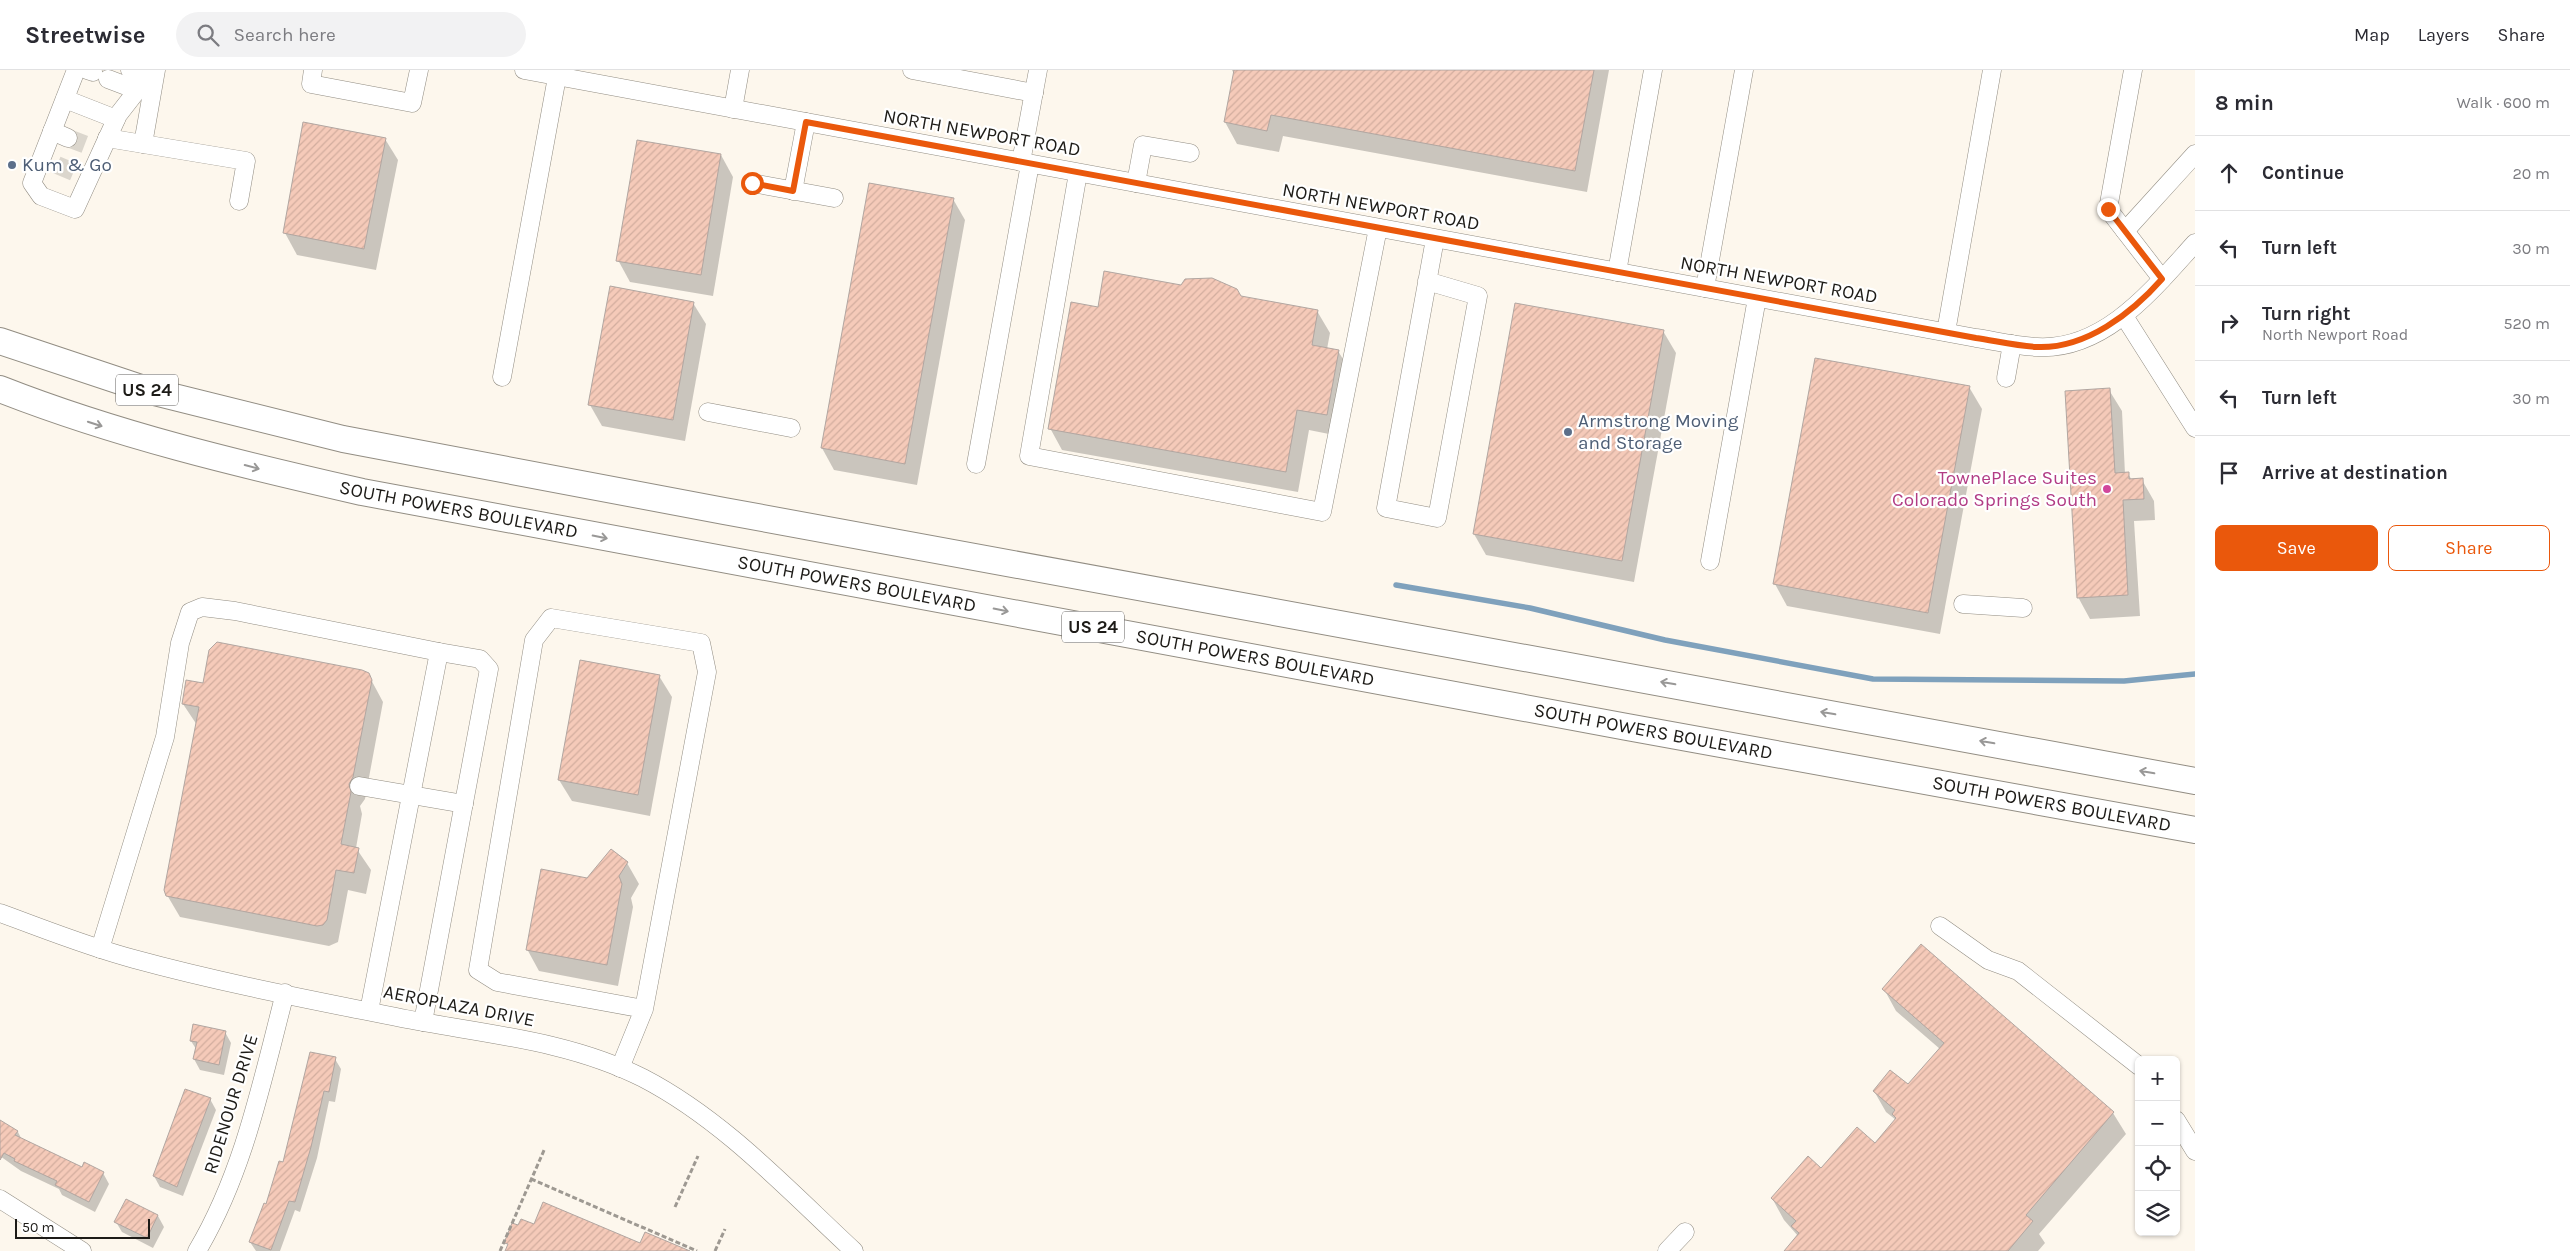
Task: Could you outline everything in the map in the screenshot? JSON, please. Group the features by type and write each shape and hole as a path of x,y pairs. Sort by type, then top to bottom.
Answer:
{"highway":[{"path":"0,330 91,372"},
{"name":"US 24","path":"0,340 150,391 286,426 459,462 2195,781"},
{"name":"SOUTH POWERS BOULEVARD","path":"0,389 55,411 188,450 371,494 1636,729 2195,830"},
{"path":"0,396 55,411"}],"street":[{"path":"76,70 52,131 49,162 32,183 42,196 75,209 86,178 101,146 116,119 148,77"},
{"path":"130,70 148,77"},
{"path":"314,70 311,84 412,104 419,70"},
{"name":"NORTH NEWPORT ROAD","path":"524,70 1757,298 2012,344 2038,347 2079,340 2124,316 2147,296 2195,243"},
{"path":"733,109 740,70"},
{"path":"912,70 1034,93"},
{"path":"976,464 1026,163 1038,70"},
{"path":"1617,272 1653,70"},
{"path":"1705,288 1744,70"},
{"path":"1946,332 1992,70"},
{"path":"2133,70 2108,209 2162,279"},
{"path":"96,74 148,77"},
{"path":"142,144 148,77"},
{"path":"502,377 557,77"},
{"path":"65,98 116,119"},
{"path":"793,191 806,122"},
{"path":"52,131 68,138"},
{"path":"101,146 142,144 246,161 239,201"},
{"path":"1136,184 1143,145 1190,153"},
{"path":"2125,231 2195,154"},
{"path":"1078,173 1028,456 1322,512 1378,228"},
{"path":"752,183 834,198"},
{"path":"1427,281 1478,296 1437,518 1386,508 1427,281 1435,238"},
{"path":"1710,561 1757,298"},
{"path":"2124,316 2195,428"},
{"path":"2006,378 2012,344"},
{"path":"708,412 791,428"},
{"path":"1963,604 2023,608"},
{"path":"100,949 165,737 180,643 190,612 202,607 235,610 480,659 489,669 423,1022"},
{"path":"620,1068 644,1009 707,672 701,643 551,618 534,640 478,970 497,982 644,1009"},
{"path":"369,1011 439,652"},
{"path":"359,786 464,804"},
{"name":"AEROPLAZA DRIVE","path":"0,914 100,949 184,972 423,1022 548,1044 589,1056 620,1068 665,1090 731,1138 854,1251"},
{"path":"1940,926 1988,960 2018,971 2135,1063"},
{"name":"RIDENOUR DRIVE","path":"197,1251 225,1195 250,1128 285,993"},
{"path":"2180,1127 2195,1151"},
{"path":"0,1200 82,1251"},
{"path":"1667,1251 1685,1232"}],"path":[{"path":"500,1251 545,1148"},
{"path":"675,1207 698,1156"},
{"path":"531,1179 697,1251"},
{"path":"715,1251 725,1229"}],"building":[{"path":"1234,70 1594,70 1575,171 1271,115 1267,131 1224,122"},
{"path":"303,122 386,138 364,249 283,233"},
{"path":"637,140 721,154 701,275 616,261"},
{"path":"869,183 954,198 905,464 821,448"},
{"path":"1104,271 1181,285 1185,279 1212,278 1237,289 1241,296 1318,310 1312,345 1339,350 1327,415 1297,410 1286,472 1048,429 1071,302 1098,307"},
{"path":"610,286 694,302 673,420 588,405"},
{"name":"Armstrong Moving and Storage","path":"1515,303 1664,330 1622,561 1473,534"},
{"path":"1815,358 1970,386 1928,613 1773,584"},
{"name":"TownePlace Suites Colorado Springs South","path":"2110,388 2115,473 2129,472 2129,479 2143,478 2144,499 2123,500 2128,595 2077,598 2065,391"},
{"path":"217,642 362,670 369,673 372,680 353,777 349,784 351,792 341,844 359,848 354,873 336,870 327,920 323,925 317,926 166,896 164,890 199,707 182,704 186,680 203,683 209,650"},
{"path":"580,660 660,675 638,795 558,780"},
{"path":"611,849 628,862 619,876 622,884 607,965 526,950 541,869 587,878"},
{"path":"1921,944 2114,1112 2026,1215 2033,1221 2008,1251 1784,1251 1799,1233 1791,1226 1796,1221 1771,1198 1808,1156 1821,1168 1857,1127 1875,1143 1896,1118 1892,1114 1895,1110 1873,1091 1890,1070 1908,1084 1944,1043 1882,989"},
{"path":"193,1024 226,1031 219,1065 193,1059 197,1042 190,1041"},
{"path":"310,1052 336,1057 329,1092 324,1091 311,1147 295,1202 289,1201 271,1250 249,1242 264,1203 266,1204 279,1161 283,1162"},
{"path":"185,1089 211,1098 177,1187 153,1176"},
{"path":"0,1120 18,1131 15,1135 82,1167 84,1162 104,1172 89,1202 55,1185 57,1181 14,1161 15,1159 4,1153 0,1160"},
{"path":"126,1199 158,1215 147,1238 114,1222"},
{"path":"543,1202 640,1243 645,1232 690,1251 505,1251 508,1244 504,1243 512,1223 518,1225 521,1219 534,1224"}],"waterway":[{"path":"1396,585 1530,608 1665,640 1873,679 2124,681 2195,674"}],"tunnel":[{"path":"68,138 94,148"},
{"path":"57,165 83,176"}],"place":[{"name":"Kum & Go","path":"12,165"},
{"name":"Armstrong Moving and Storage","path":"1568,432"},
{"name":"TownePlace Suites Colorado Springs South","path":"2107,489"}],"route":[{"path":"752,183 793,191 806,122 1976,338 2038,347 2079,340 2094,333 2124,316 2147,296 2162,279 2108,209"}]}
